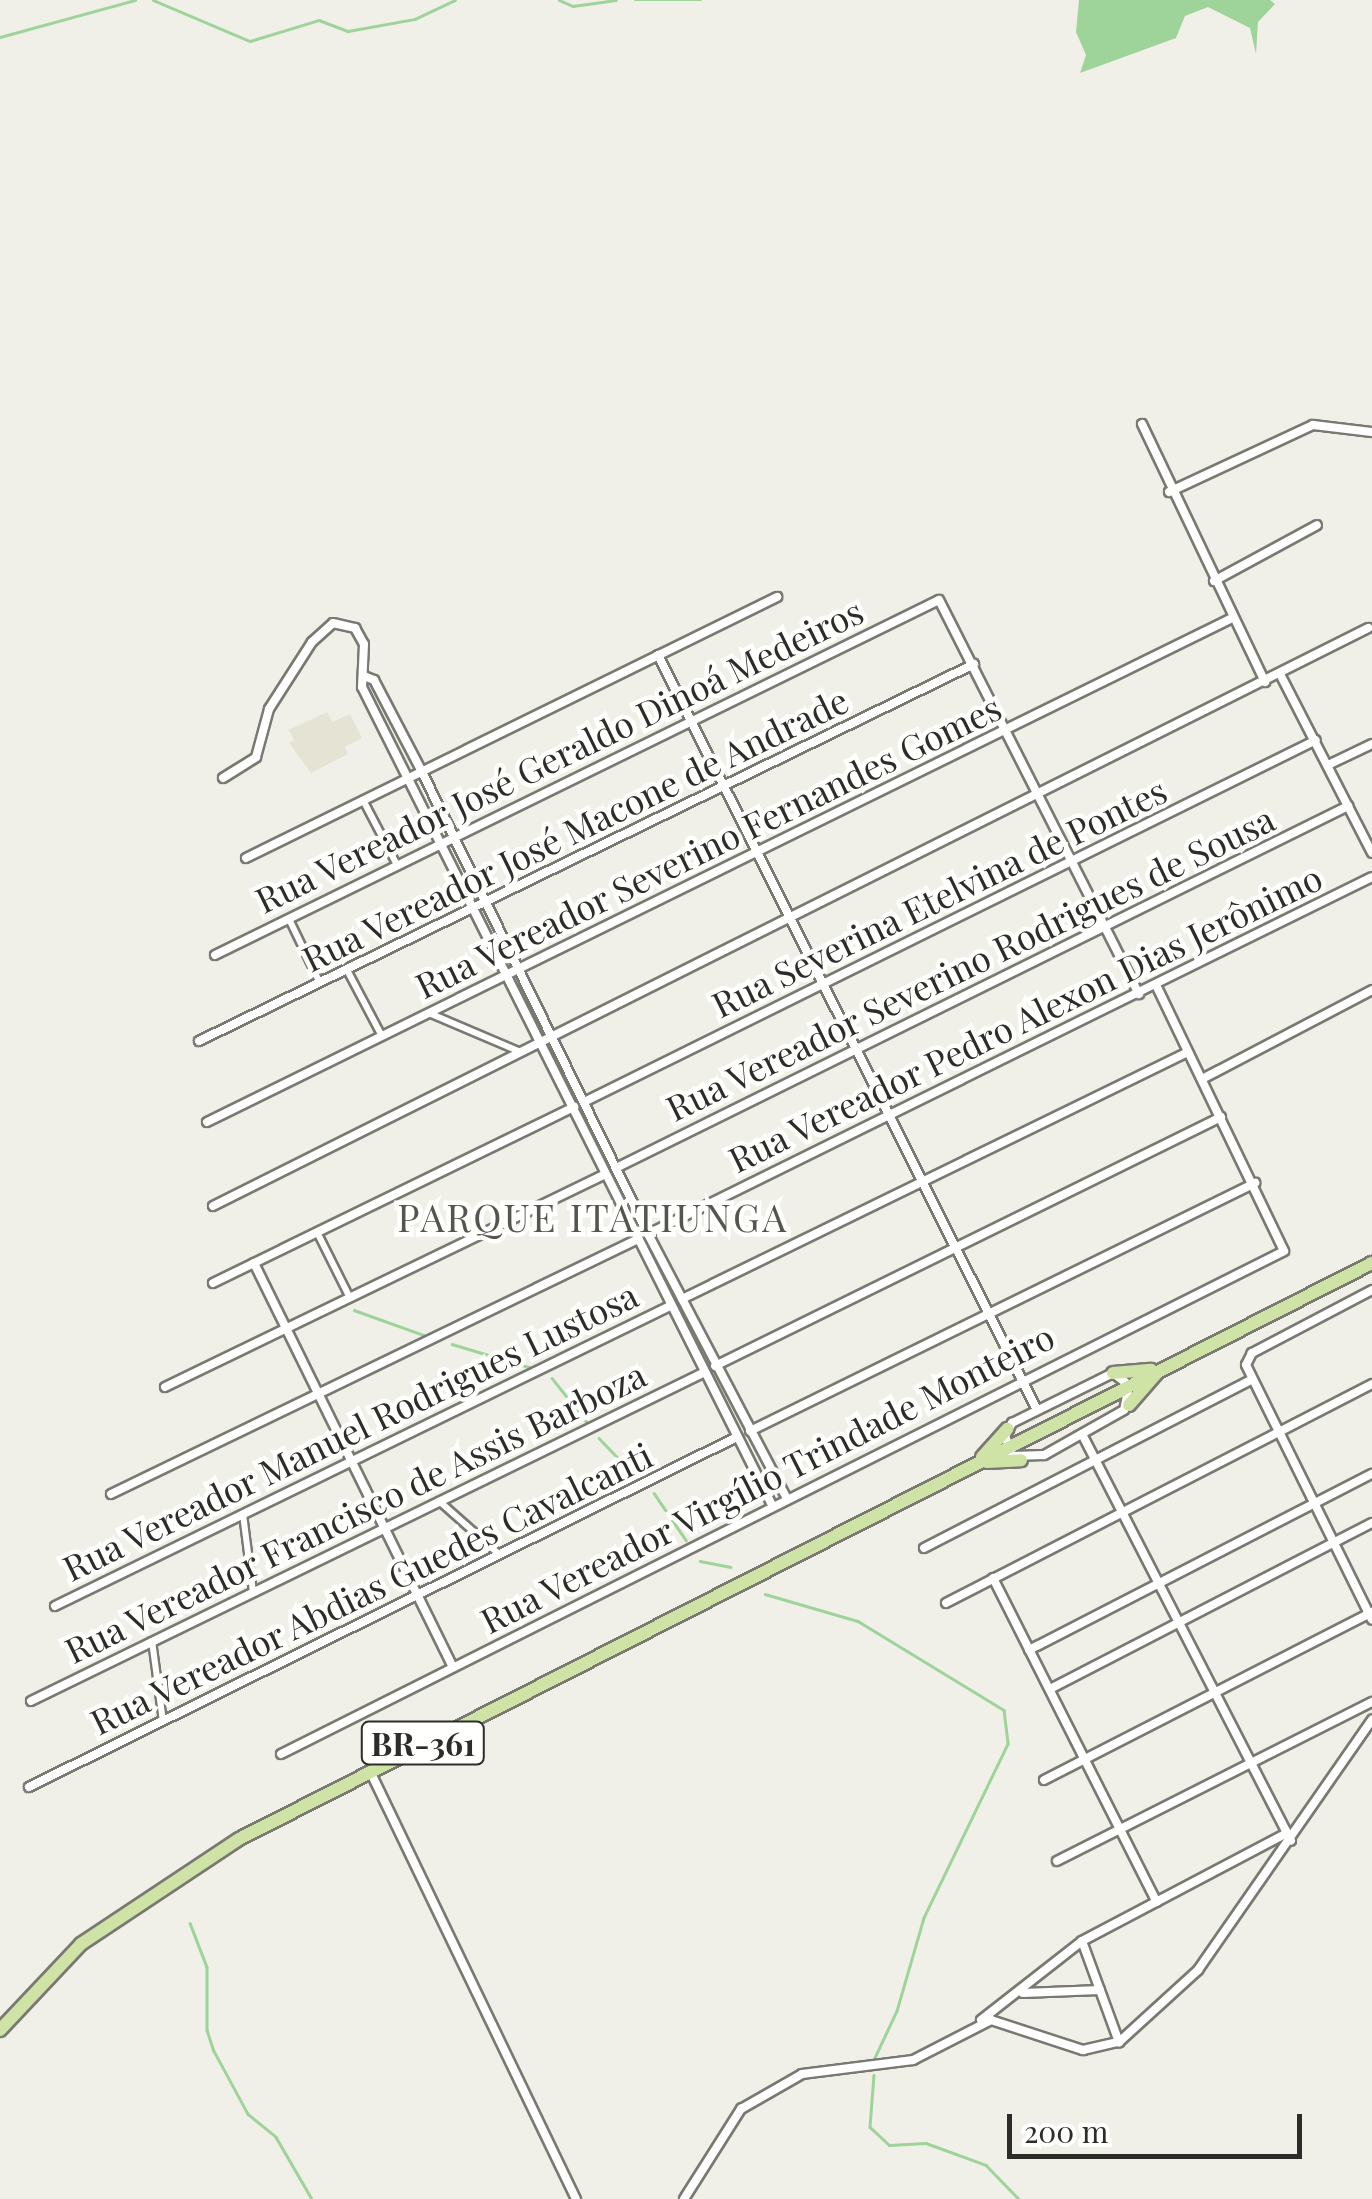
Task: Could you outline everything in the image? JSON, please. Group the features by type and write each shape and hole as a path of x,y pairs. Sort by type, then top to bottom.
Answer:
{"main road":[{"name":"BR-361","path":"0,2030 81,1944 168,1880 370,1771 1372,1263"},
{"path":"1113,1373 1160,1368"},
{"path":"1129,1404 1160,1368"},
{"path":"978,1464 1006,1429"},
{"path":"978,1464 1021,1460"}],"street":[{"path":"1142,424 1170,492 1265,682"},
{"path":"1170,492 1313,425 1372,432"},
{"path":"1214,581 1317,525"},
{"path":"246,858 777,597"},
{"name":"Rua Vereador José Geraldo Dinoá Medeiros","path":"214,956 928,604 942,601 974,664"},
{"name":"Rua Vereador Severino Fernandes Gomes","path":"207,1122 1232,618"},
{"path":"224,778 256,757 268,708 324,628 344,622 361,636 362,686 772,1505"},
{"path":"212,1206 1368,628"},
{"path":"658,655 1036,1408"},
{"path":"974,664 1139,994"},
{"name":"Rua Vereador José Macone de Andrade","path":"199,1041 974,664"},
{"path":"1280,674 1372,853"},
{"path":"364,676 372,677 421,770 554,1034 648,1234 786,1498"},
{"name":"Rua Severina Etelvina de Pontes","path":"586,1101 1316,740"},
{"path":"1328,766 1372,744"},
{"path":"363,800 396,865"},
{"name":"Rua Vereador Severino Rodrigues de Sousa","path":"616,1168 1348,806"},
{"name":"Rua Vereador Pedro Alexon Dias Jerônimo","path":"648,1234 1372,877"},
{"path":"288,919 320,983"},
{"path":"347,970 382,1037"},
{"path":"750,1431 1255,1183 1156,985"},
{"path":"1202,1078 1372,990"},
{"path":"432,1014 518,1051"},
{"name":"Rua Vereador Manuel Rodrigues Lustosa","path":"682,1300 1188,1052"},
{"path":"213,1283 574,1106"},
{"path":"715,1366 1221,1117"},
{"path":"165,1387 605,1174"},
{"name":"Rua Vereador Virgílio Trindade Monteiro","path":"281,1754 1279,1254 1284,1242 1255,1183"},
{"path":"317,1232 350,1298"},
{"path":"111,1494 636,1240"},
{"path":"254,1263 453,1667"},
{"path":"1044,1780 1371,1615 1249,1380 1252,1353 1372,1290"},
{"name":"Rua Vereador Manuel Rodrigues Lustosa","path":"55,1606 670,1306"},
{"name":"Rua Vereador Francisco de Assis Barboza","path":"31,1701 703,1372"},
{"path":"1113,1373 1129,1384 1129,1404 1083,1436 1021,1460 1008,1448 1006,1429 1036,1408 1113,1373"},
{"path":"924,1548 1249,1380"},
{"path":"946,1603 1372,1384"},
{"path":"1083,1436 1289,1837"},
{"name":"Rua Vereador Abdias Guedes Cavalcanti","path":"28,1787 737,1438"},
{"path":"1028,1650 1372,1474"},
{"path":"439,1501 500,1555"},
{"path":"243,1513 253,1592"},
{"path":"1050,1688 1372,1523"},
{"path":"993,1578 1157,1902"},
{"path":"152,1641 164,1721"},
{"path":"1057,1861 1372,1702"},
{"path":"979,2022 1002,2022 1083,2050 1119,2042 1198,1970 1372,1720"},
{"path":"370,1771 576,2199"},
{"path":"684,2199 740,2109 773,2086 802,2074 913,2060 1023,1993 1082,1941 1289,1837"},
{"path":"1082,1941 1119,2042"},
{"path":"1023,1993 1100,1990"}],"shaded area":[{"path":"1079,0 1270,0 1275,4 1258,22 1256,54 1250,28 1208,7 1185,16 1176,38 1080,73 1086,55 1076,32"},
{"path":"327,712 332,722 350,714 362,738 345,747 348,754 311,773 289,743 294,740 289,730"}],"waterway":[{"path":"0,37 135,0"},
{"path":"153,0 250,41 319,20 348,31 415,19 455,0"},
{"path":"559,0 573,6 616,0"},
{"path":"635,0 701,0"},
{"path":"354,1310 424,1335"},
{"path":"452,1344 532,1368"},
{"path":"552,1378 586,1421"},
{"path":"599,1438 638,1479"},
{"path":"654,1493 686,1540"},
{"path":"700,1561 730,1567"},
{"path":"765,1594 858,1621 1004,1710 1008,1744 924,1918 897,2011 875,2058"},
{"path":"190,1923 207,1967 207,2030 214,2051 248,2114 276,2137 312,2199"},
{"path":"874,2075 870,2127 889,2145 926,2143 986,2165 1019,2199"}],"district":[{"name":"PARQUE ITATIUNGA","path":"593,1217"}]}
